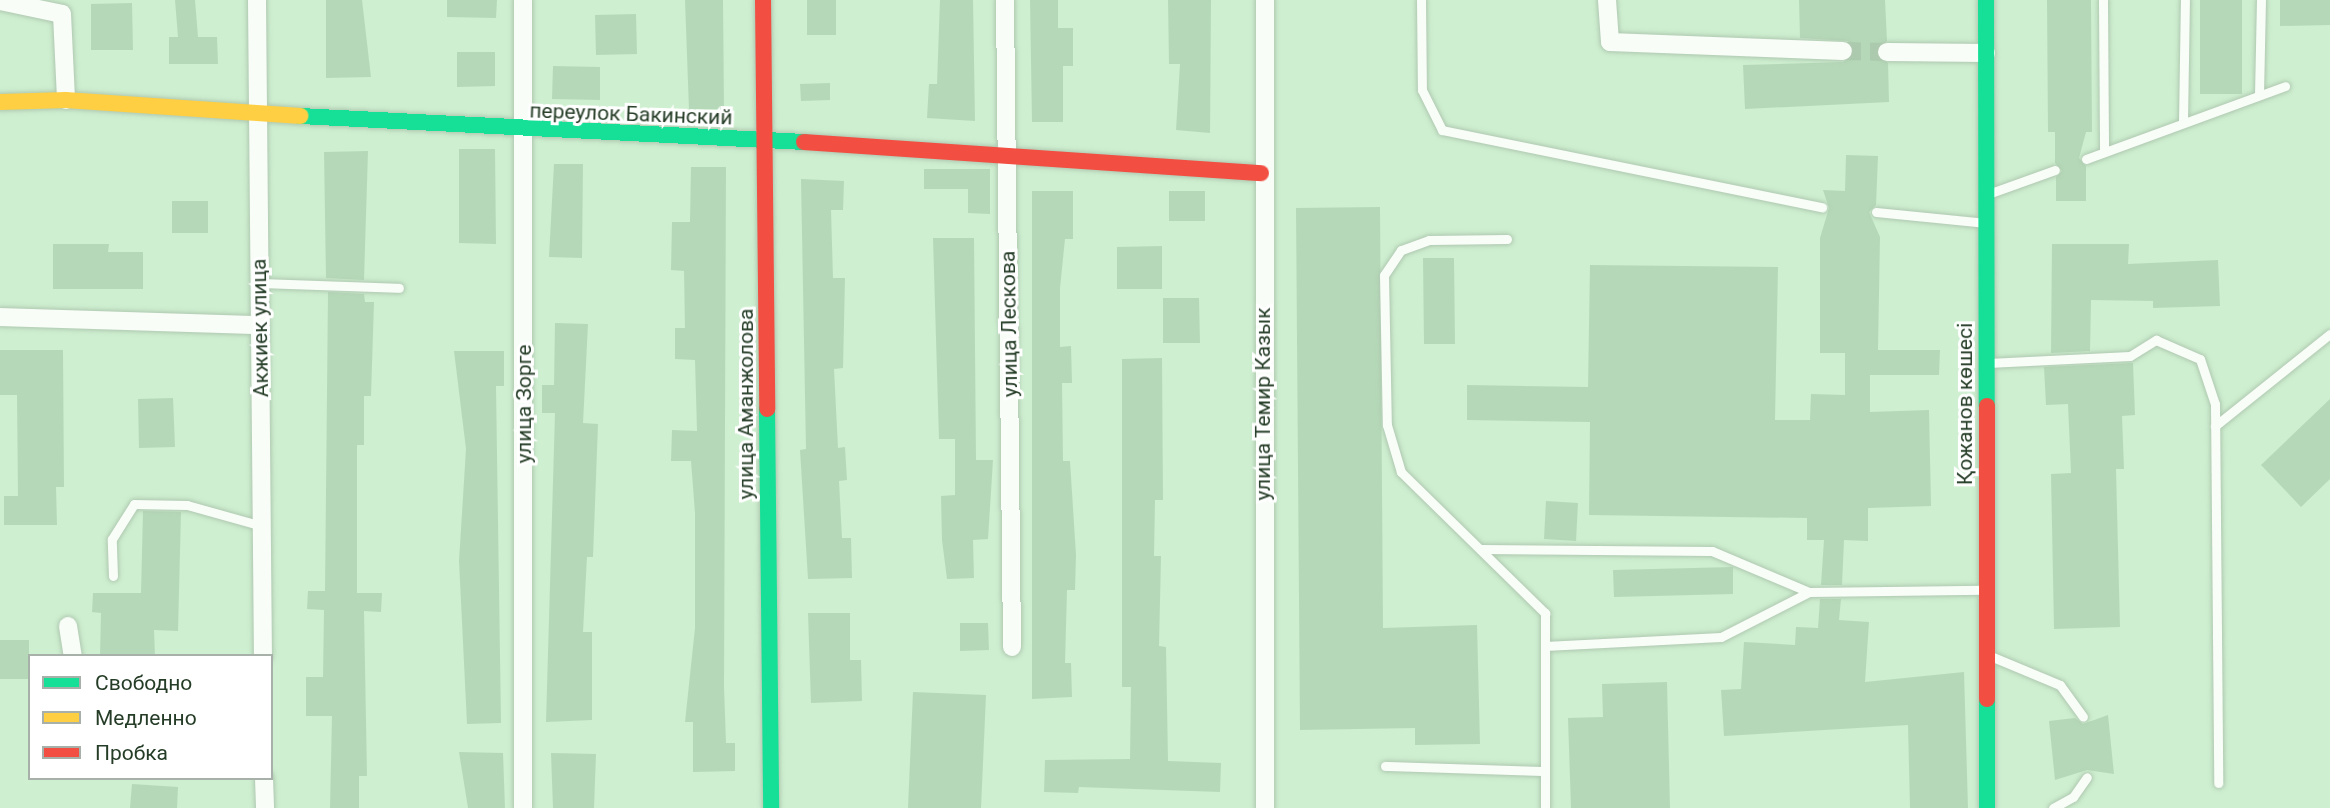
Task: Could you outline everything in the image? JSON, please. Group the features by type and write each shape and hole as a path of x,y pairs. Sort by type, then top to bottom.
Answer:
{"street":[{"name":"Акжиек улица","path":"257,0 263,654"},
{"name":"улица Зорге","path":"523,0 523,808"},
{"name":"улица Аманжолова","path":"763,0 771,808"},
{"name":"улица Лескова","path":"1005,0 1012,647"},
{"name":"улица Темир Казык","path":"1265,0 1261,173 1265,808"},
{"path":"1607,0 1610,42 1843,51"},
{"name":"Қожанов көшесі","path":"1986,0 1987,808"},
{"path":"0,1 62,14 66,100"},
{"path":"1887,52 1986,53"},
{"name":"переулок Бакинский","path":"0,102 66,100 524,131 765,139 1261,173"},
{"path":"0,317 260,325"},
{"path":"68,626 73,654"},
{"path":"264,780 265,808"}],"lane":[{"path":"1421,0 1422,90 1442,130 1822,207"},
{"path":"2103,0 2104,152"},
{"path":"2183,123 2185,0"},
{"path":"2259,95 2261,0"},
{"path":"2086,159 2285,86"},
{"path":"1986,194 2055,170"},
{"path":"1876,212 1986,223"},
{"path":"1507,239 1429,240 1401,250 1384,275 1387,425 1401,472 1545,613 1545,808"},
{"path":"258,283 399,288"},
{"path":"2215,426 2330,334"},
{"path":"1986,363 2130,356 2156,340 2200,359 2215,426 2218,783"},
{"path":"113,576 112,539 134,504 187,505 262,526"},
{"path":"1479,549 1712,551 1809,592 1987,590"},
{"path":"1545,646 1721,637 1809,592"},
{"path":"1987,654 2060,685 2083,718"},
{"path":"1385,766 1545,771"},
{"path":"2053,808 2073,797 2087,776"}],"building":[{"path":"175,0 195,0 198,37 217,37 218,64 169,64 169,37 178,37"},
{"path":"326,0 362,0 371,77 326,78"},
{"path":"447,0 497,0 496,18 447,17"},
{"path":"685,0 723,0 724,109 689,110"},
{"path":"807,0 836,0 836,35 807,35"},
{"path":"940,0 973,0 975,121 927,118 929,84 937,84"},
{"path":"1030,0 1058,0 1058,28 1073,28 1073,66 1063,66 1063,122 1032,122"},
{"path":"1168,0 1211,0 1210,133 1176,130 1180,64 1169,64"},
{"path":"1799,0 1885,0 1887,41 1876,53 1888,63 1889,102 1745,109 1743,65 1843,62 1853,56 1848,41 1800,38"},
{"path":"2047,0 2091,0 2092,132 2086,132 2079,158 2086,166 2086,201 2056,201 2056,177 2062,171 2055,163 2055,132 2048,132"},
{"path":"2200,0 2242,0 2242,94 2200,94"},
{"path":"2280,0 2330,0 2330,25 2280,26"},
{"path":"132,3 133,50 91,50 91,4"},
{"path":"636,14 637,54 596,55 595,15"},
{"path":"457,52 495,52 495,86 457,87"},
{"path":"553,66 600,67 600,100 552,99"},
{"path":"830,83 830,100 801,101 800,84"},
{"path":"459,149 495,149 496,244 459,243"},
{"path":"368,151 364,280 326,278 324,152"},
{"path":"1846,155 1878,156 1876,205 1869,212 1880,237 1878,350 1940,350 1939,375 1870,375 1870,412 1929,410 1931,506 1868,508 1868,541 1844,540 1842,585 1821,585 1824,540 1807,540 1807,518 1589,515 1590,422 1467,420 1467,385 1588,387 1590,265 1778,267 1775,420 1810,420 1811,394 1845,395 1845,353 1820,353 1820,238 1829,208 1823,190 1845,191"},
{"path":"554,164 583,164 582,258 549,257"},
{"path":"691,167 726,167 724,687 726,743 735,743 735,771 693,772 693,722 685,722 695,628 695,513 691,461 671,461 672,430 697,431 695,360 675,359 675,328 685,328 684,271 671,270 672,222 690,222"},
{"path":"924,169 990,169 990,214 968,213 968,189 924,189"},
{"path":"801,179 844,181 843,210 831,210 833,278 845,278 843,368 834,369 838,448 845,447 847,480 839,481 842,538 851,538 852,578 808,579 800,450 806,449"},
{"path":"1032,191 1073,191 1073,239 1065,239 1060,288 1060,347 1071,346 1072,383 1062,383 1063,461 1070,461 1076,555 1075,590 1067,590 1065,663 1071,663 1072,697 1032,699"},
{"path":"1169,191 1205,191 1205,221 1169,221"},
{"path":"172,201 208,201 208,233 172,233"},
{"path":"1380,207 1383,628 1477,625 1480,744 1415,745 1415,728 1300,730 1296,208"},
{"path":"933,238 974,238 976,460 993,460 988,539 973,540 974,578 947,579 942,540 941,496 955,495 955,439 939,439"},
{"path":"53,244 109,244 108,252 143,252 143,289 53,289"},
{"path":"2052,244 2129,244 2128,264 2218,260 2220,306 2153,308 2153,301 2091,300 2090,351 2051,353"},
{"path":"1162,246 1162,289 1117,289 1117,247"},
{"path":"1423,258 1454,258 1455,344 1424,344"},
{"path":"328,292 364,294 365,302 374,302 371,396 364,396 364,445 357,445 357,593 382,593 381,612 364,611 367,776 359,776 359,808 330,808 332,716 306,716 306,677 323,677 324,610 307,609 308,591 325,591"},
{"path":"1163,298 1199,298 1200,343 1163,343"},
{"path":"555,323 588,324 583,423 598,424 593,557 587,557 583,632 592,632 592,720 546,722 555,413 542,413 542,385 554,385"},
{"path":"0,350 63,350 64,487 56,487 57,525 4,525 4,496 18,496 17,395 0,395"},
{"path":"454,351 504,351 504,386 496,386 501,723 467,724 459,561 466,449"},
{"path":"1162,358 1163,500 1155,500 1154,556 1161,556 1159,646 1166,647 1168,761 1221,763 1220,792 1079,787 1078,793 1044,792 1045,760 1130,759 1131,687 1122,687 1122,359"},
{"path":"2133,363 2135,415 2122,416 2124,469 2116,469 2120,627 2054,629 2051,474 2071,473 2068,404 2046,405 2044,367"},
{"path":"173,398 175,447 139,448 138,399"},
{"path":"2330,399 2330,479 2301,507 2261,465"},
{"path":"1546,501 1578,503 1576,541 1544,539"},
{"path":"143,511 181,512 178,631 154,630 155,654 100,654 101,613 92,612 93,593 141,593"},
{"path":"1733,567 1733,594 1614,597 1613,570"},
{"path":"1820,599 1841,599 1839,620 1869,622 1865,682 1964,672 1968,808 1910,808 1908,725 1724,736 1721,690 1741,689 1744,642 1795,645 1796,627 1818,628"},
{"path":"808,613 850,613 850,660 861,660 862,701 811,703"},
{"path":"960,623 988,623 989,650 960,651"},
{"path":"0,640 29,640 28,679 0,679"},
{"path":"1667,682 1670,808 1571,808 1568,718 1603,717 1602,684"},
{"path":"913,692 986,695 981,808 908,808"},
{"path":"2108,715 2114,774 2087,770 2055,780 2049,721 2075,718 2083,724"},
{"path":"459,752 503,753 505,808 468,808"},
{"path":"551,753 596,754 594,808 553,808"},
{"path":"132,784 178,787 177,808 130,808"}],"tunnel":[{"path":"1843,51 1887,52"}],"traffic: fast":[{"path":"1986,0 1987,406"},
{"path":"300,116 804,142"},
{"path":"767,409 771,808"},
{"path":"1987,699 1987,808"}],"traffic: slow":[{"path":"0,102 66,100 300,116"}],"traffic: jam":[{"path":"763,0 767,409"},
{"path":"804,142 1261,173"},
{"path":"1987,406 1987,699"}]}
